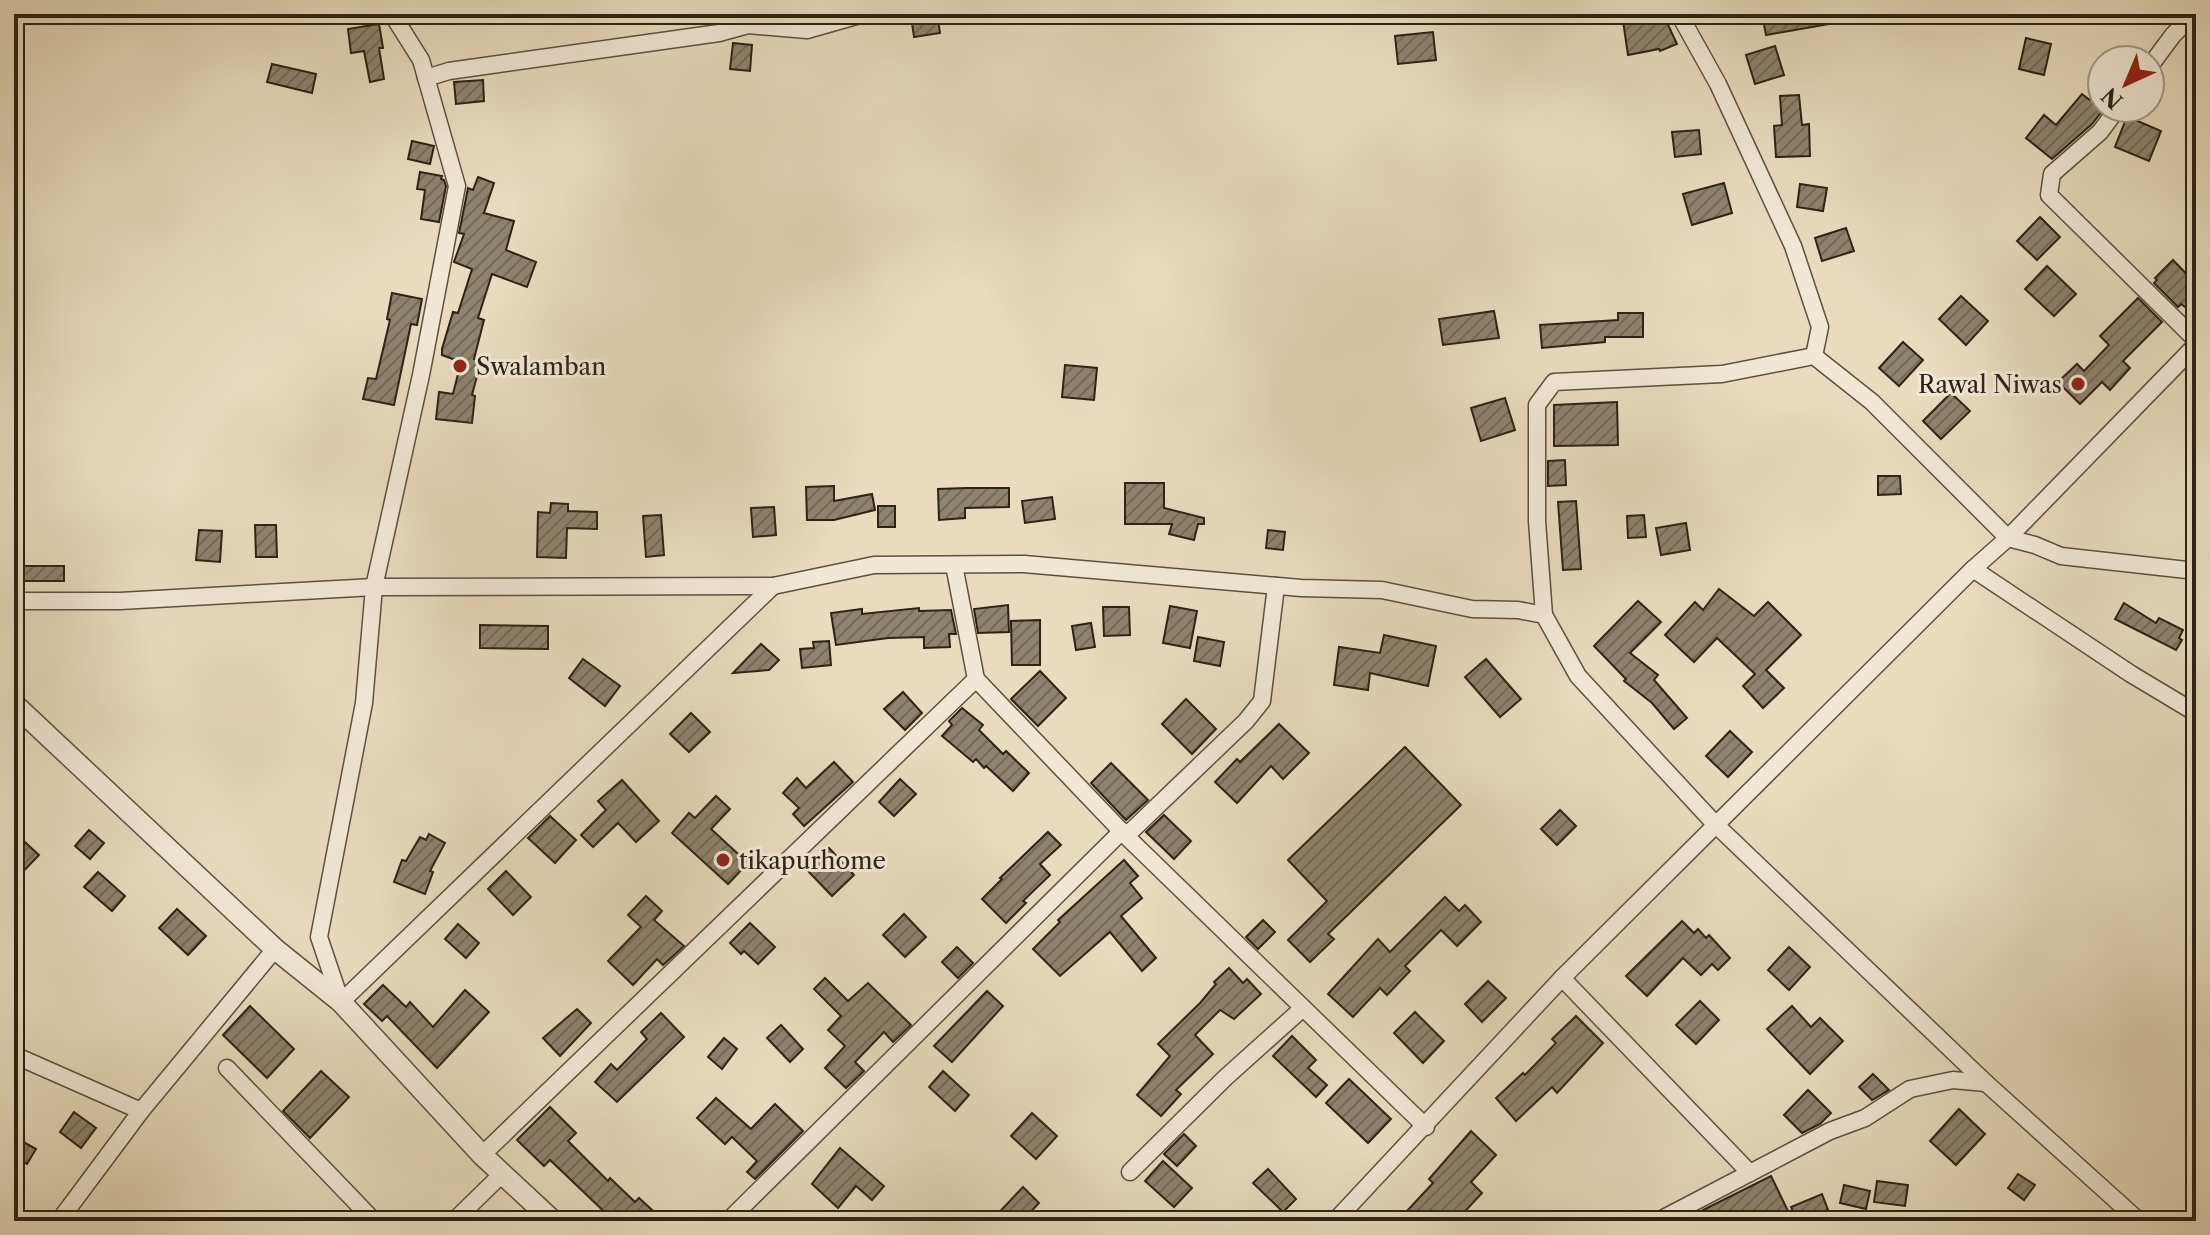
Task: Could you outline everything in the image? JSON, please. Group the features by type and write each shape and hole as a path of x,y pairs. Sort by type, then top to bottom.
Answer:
{"street":[{"path":"341,1002 319,937 364,703 374,587 421,375 457,186 421,60 392,14"},
{"path":"426,78 449,71 704,35 748,25 807,30 863,14"},
{"path":"1679,14 1718,84 1793,246 1820,327 1814,356"},
{"path":"2166,44 2194,14"},
{"path":"1347,1217 1562,978 1973,569 2008,538 2196,342 2049,195 2052,174 2106,124"},
{"path":"2139,1221 1986,1083 1715,824 1578,676 1544,615 1537,521 1537,405 1554,382 1722,374 1814,356 1872,402 2008,538 2061,556 2196,571"},
{"path":"14,601 120,601 374,587 773,586 874,565 1024,564 1276,586 1382,590 1472,609 1518,610 1544,615"},
{"path":"954,565 976,679 1124,834 1426,1127"},
{"path":"1973,569 2131,674 2196,713"},
{"path":"341,1002 773,586"},
{"path":"728,1221 1124,834 1246,721 1262,701 1276,586"},
{"path":"482,1155 976,679"},
{"path":"14,704 275,949 341,1002 482,1155 553,1221"},
{"path":"59,1221 141,1111 275,949"},
{"path":"1562,978 1750,1173"},
{"path":"1130,1172 1225,1078 1303,1008"},
{"path":"14,1055 141,1111"},
{"path":"227,1068 374,1221"},
{"path":"1658,1221 1830,1131 1865,1118 1910,1089 1953,1080 1986,1083"},
{"path":"454,1221 502,1174"}],"building":[{"path":"937,14 940,33 914,37 911,16"},
{"path":"1622,14 1663,14 1677,44 1660,51 1628,55"},
{"path":"1762,14 1834,14 1835,23 1766,35"},
{"path":"379,24 384,79 370,82 364,51 351,53 348,29"},
{"path":"1433,32 1436,60 1398,64 1395,36"},
{"path":"2026,38 2051,44 2044,75 2019,69"},
{"path":"733,43 752,45 750,71 730,69"},
{"path":"1775,46 1784,75 1755,84 1746,55"},
{"path":"272,64 316,74 312,93 267,82"},
{"path":"483,80 484,101 456,104 454,82"},
{"path":"2082,94 2086,97 2086,124 2092,124 2052,159 2026,138 2044,115 2056,125"},
{"path":"1799,95 1802,125 1809,124 1810,156 1776,157 1774,126 1782,125 1780,96"},
{"path":"2124,124 2145,124 2161,131 2149,161 2115,147"},
{"path":"1699,130 1701,154 1675,157 1672,132"},
{"path":"412,141 434,146 430,164 408,159"},
{"path":"420,172 442,176 444,180 446,186 439,222 421,219 425,190 417,189"},
{"path":"478,177 494,183 484,213 514,221 506,250 536,262 527,287 492,274 478,318 484,320 474,359 481,361 472,395 475,396 472,423 436,419 439,392 453,394 461,362 442,355 442,349 453,312 458,313 472,269 454,262 464,234 459,233 468,188 473,190"},
{"path":"1724,183 1732,213 1692,225 1683,194"},
{"path":"1800,184 1827,188 1823,211 1797,207"},
{"path":"2040,217 2060,237 2037,260 2017,241"},
{"path":"1846,228 1854,251 1822,261 1815,238"},
{"path":"2173,260 2196,284 2196,296 2185,307 2181,304 2178,307 2154,283 2155,278"},
{"path":"2047,266 2076,294 2054,316 2025,289"},
{"path":"392,293 422,299 417,325 411,324 394,405 363,399 368,378 376,379 390,320 387,319"},
{"path":"1961,296 1988,321 1966,345 1939,319"},
{"path":"2138,298 2162,322 2123,361 2130,368 2110,390 2102,382 2080,404 2058,382 2077,364 2084,371 2109,345 2100,336"},
{"path":"1494,311 1499,338 1443,345 1439,319"},
{"path":"1618,313 1643,313 1643,337 1605,337 1605,342 1542,348 1540,325 1618,320"},
{"path":"1903,342 1923,360 1899,386 1879,368"},
{"path":"1065,365 1097,368 1094,400 1062,397"},
{"path":"1951,393 1970,411 1941,439 1923,421"},
{"path":"1505,398 1515,430 1481,441 1471,408"},
{"path":"1617,402 1618,445 1554,446 1554,405"},
{"path":"1565,460 1566,485 1548,486 1548,461"},
{"path":"1878,476 1900,476 1901,494 1878,495"},
{"path":"1125,483 1164,483 1164,508 1204,518 1204,524 1198,524 1194,540 1169,534 1172,524 1125,524"},
{"path":"834,486 834,501 872,494 875,510 834,520 807,520 806,487"},
{"path":"1009,488 1009,507 965,508 965,518 939,520 938,489"},
{"path":"1052,497 1055,519 1025,523 1022,501"},
{"path":"1576,501 1581,569 1563,570 1558,502"},
{"path":"551,503 568,504 568,511 597,512 597,529 567,528 566,558 537,557 538,512 550,513"},
{"path":"878,506 895,506 895,527 878,527"},
{"path":"774,507 776,535 753,537 751,508"},
{"path":"661,515 664,555 646,557 643,516"},
{"path":"1644,515 1646,537 1628,538 1627,516"},
{"path":"1686,523 1690,550 1661,555 1656,528"},
{"path":"255,525 276,525 277,557 256,557"},
{"path":"199,530 222,531 220,562 196,560"},
{"path":"1268,530 1285,532 1283,550 1266,548"},
{"path":"14,566 64,566 64,581 14,581"},
{"path":"1719,589 1754,616 1768,602 1801,635 1766,670 1784,688 1763,708 1743,686 1755,674 1717,638 1694,662 1665,635 1695,602 1703,610"},
{"path":"1638,601 1661,622 1630,653 1658,675 1654,680 1687,718 1674,729 1652,703 1624,681 1626,679 1594,646"},
{"path":"2124,603 2156,623 2159,618 2183,630 2176,650 2115,619"},
{"path":"1008,605 1009,632 978,633 974,609"},
{"path":"1170,606 1197,611 1190,648 1163,643"},
{"path":"1103,607 1129,607 1130,635 1104,636"},
{"path":"919,608 919,611 951,610 956,634 949,634 950,647 924,648 924,637 836,645 831,613 862,609 862,614"},
{"path":"1040,620 1040,665 1012,665 1011,621"},
{"path":"1091,623 1095,647 1076,650 1072,626"},
{"path":"480,625 548,626 548,649 480,648"},
{"path":"1384,635 1436,646 1428,686 1370,673 1368,690 1334,685 1339,647 1380,653"},
{"path":"1198,637 1224,642 1220,666 1194,661"},
{"path":"829,641 831,665 802,668 800,649 814,648 813,642"},
{"path":"761,644 779,660 769,670 733,673"},
{"path":"583,659 620,686 605,706 569,678"},
{"path":"1486,659 1521,699 1500,717 1465,677"},
{"path":"1040,671 1066,698 1038,726 1011,699"},
{"path":"903,692 922,713 905,730 884,709"},
{"path":"1186,699 1216,729 1192,754 1162,724"},
{"path":"962,708 983,725 979,730 1003,754 1006,751 1029,773 1013,791 986,766 984,768 976,759 973,762 942,736 952,725 949,721"},
{"path":"691,713 710,732 689,752 670,734"},
{"path":"1279,724 1309,753 1283,779 1271,766 1237,803 1215,782"},
{"path":"1730,731 1752,752 1728,777 1706,756"},
{"path":"1405,747 1461,805 1328,934 1334,939 1310,962 1288,940 1327,901 1288,860"},
{"path":"834,762 853,782 804,826 793,814 799,808 783,793 797,778 806,788"},
{"path":"1111,763 1148,800 1126,820 1091,783"},
{"path":"900,779 916,794 894,816 879,802"},
{"path":"622,780 659,821 636,842 618,823 593,847 581,835 606,810 598,801"},
{"path":"716,796 730,809 711,829 748,863 728,884 672,833 689,813 695,818"},
{"path":"1560,810 1576,826 1557,845 1541,829"},
{"path":"1164,815 1191,841 1174,859 1146,832"},
{"path":"550,816 576,840 555,863 528,838"},
{"path":"89,830 104,843 90,859 75,846"},
{"path":"14,832 39,855 14,881"},
{"path":"1048,832 1061,845 1040,864 1050,875 1006,923 982,899"},
{"path":"429,834 445,843 430,871 433,872 425,894 394,882 402,860 406,861 420,837 426,840"},
{"path":"829,848 854,875 832,896 807,870"},
{"path":"1124,860 1138,876 1130,883 1142,898 1121,916 1156,958 1142,971 1110,932 1060,976 1033,949 1060,922 1058,920"},
{"path":"506,871 531,897 513,915 488,889"},
{"path":"98,872 125,896 112,911 84,887"},
{"path":"646,896 662,911 654,920 684,946 663,965 657,959 633,985 608,961 641,927 628,915"},
{"path":"1445,897 1459,911 1465,905 1481,922 1457,946 1441,930 1405,966 1410,971 1387,995 1380,988 1353,1017 1328,994 1378,939 1390,952"},
{"path":"177,909 206,936 188,955 159,928"},
{"path":"904,914 926,937 905,957 883,935"},
{"path":"1263,920 1275,932 1258,949 1246,937"},
{"path":"1682,921 1694,933 1698,929 1706,938 1709,935 1730,958 1718,970 1712,964 1701,975 1683,958 1647,996 1626,976"},
{"path":"750,923 775,947 758,964 730,943"},
{"path":"458,924 479,943 466,958 445,939"},
{"path":"957,947 973,963 958,978 942,962"},
{"path":"1789,947 1810,967 1789,990 1768,970"},
{"path":"1229,968 1243,983 1247,979 1261,994 1234,1019 1220,1010 1195,1035 1213,1054 1176,1090 1181,1094 1161,1116 1137,1095 1170,1056 1158,1044 1200,1003 1216,984 1214,982"},
{"path":"825,978 848,1001 868,983 911,1025 893,1042 884,1032 855,1062 864,1071 846,1088 825,1068 845,1046 828,1030 841,1016 814,989"},
{"path":"1488,981 1506,998 1482,1022 1465,1004"},
{"path":"383,985 406,1007 410,1002 433,1027 465,990 489,1012 437,1068 387,1016 382,1021 364,1004"},
{"path":"987,991 1003,1006 952,1062 934,1046"},
{"path":"1700,1001 1719,1020 1696,1044 1676,1025"},
{"path":"250,1006 294,1049 267,1078 223,1035"},
{"path":"1792,1006 1811,1027 1820,1018 1843,1041 1810,1074 1767,1029"},
{"path":"577,1009 591,1023 560,1056 543,1038"},
{"path":"1415,1012 1444,1041 1423,1063 1394,1033"},
{"path":"661,1013 684,1037 617,1102 595,1082 611,1064 617,1070 647,1039 641,1032"},
{"path":"1576,1016 1603,1043 1557,1093 1552,1087 1516,1121 1496,1098 1523,1073 1525,1075 1556,1043 1552,1039"},
{"path":"781,1025 803,1049 790,1062 767,1038"},
{"path":"1292,1036 1316,1060 1308,1068 1327,1085 1316,1097 1273,1056"},
{"path":"724,1038 737,1049 722,1069 708,1057"},
{"path":"321,1071 349,1097 310,1138 283,1111"},
{"path":"943,1071 969,1095 955,1111 929,1087"},
{"path":"1873,1074 1889,1090 1872,1100 1859,1087"},
{"path":"1349,1079 1391,1119 1368,1143 1326,1103"},
{"path":"1808,1090 1831,1113 1820,1124 1802,1133 1784,1115"},
{"path":"716,1098 751,1129 775,1104 803,1131 755,1179 747,1172 757,1161 732,1137 725,1144 697,1118"},
{"path":"550,1107 576,1133 568,1141 608,1181 610,1178 635,1202 639,1198 664,1221 614,1221 550,1160 544,1166 517,1140"},
{"path":"1959,1109 1985,1134 1956,1165 1930,1141"},
{"path":"74,1112 96,1128 81,1148 60,1132"},
{"path":"1032,1113 1057,1136 1036,1159 1011,1136"},
{"path":"1471,1131 1496,1155 1471,1182 1482,1193 1456,1221 1418,1221 1407,1211 1433,1183 1429,1179"},
{"path":"1184,1134 1196,1146 1177,1166 1164,1154"},
{"path":"14,1137 36,1149 27,1164 14,1157"},
{"path":"840,1148 884,1186 872,1200 856,1186 838,1208 812,1184"},
{"path":"1163,1161 1192,1188 1174,1207 1145,1181"},
{"path":"1268,1169 1296,1199 1283,1212 1253,1183"},
{"path":"2018,1174 2035,1185 2024,1200 2008,1188"},
{"path":"1771,1176 1789,1213 1772,1221 1753,1221 1748,1211 1723,1221 1708,1221 1703,1210"},
{"path":"1877,1181 1908,1185 1905,1206 1874,1202"},
{"path":"1844,1185 1870,1191 1866,1209 1840,1203"},
{"path":"1023,1187 1039,1203 1022,1221 991,1221"},
{"path":"1822,1194 1828,1210 1797,1221 1791,1207"}],"place":[{"name":"Swalamban","path":"460,366"},
{"name":"Rawal Niwas","path":"2078,384"},
{"name":"tikapurhome","path":"723,860"}]}
